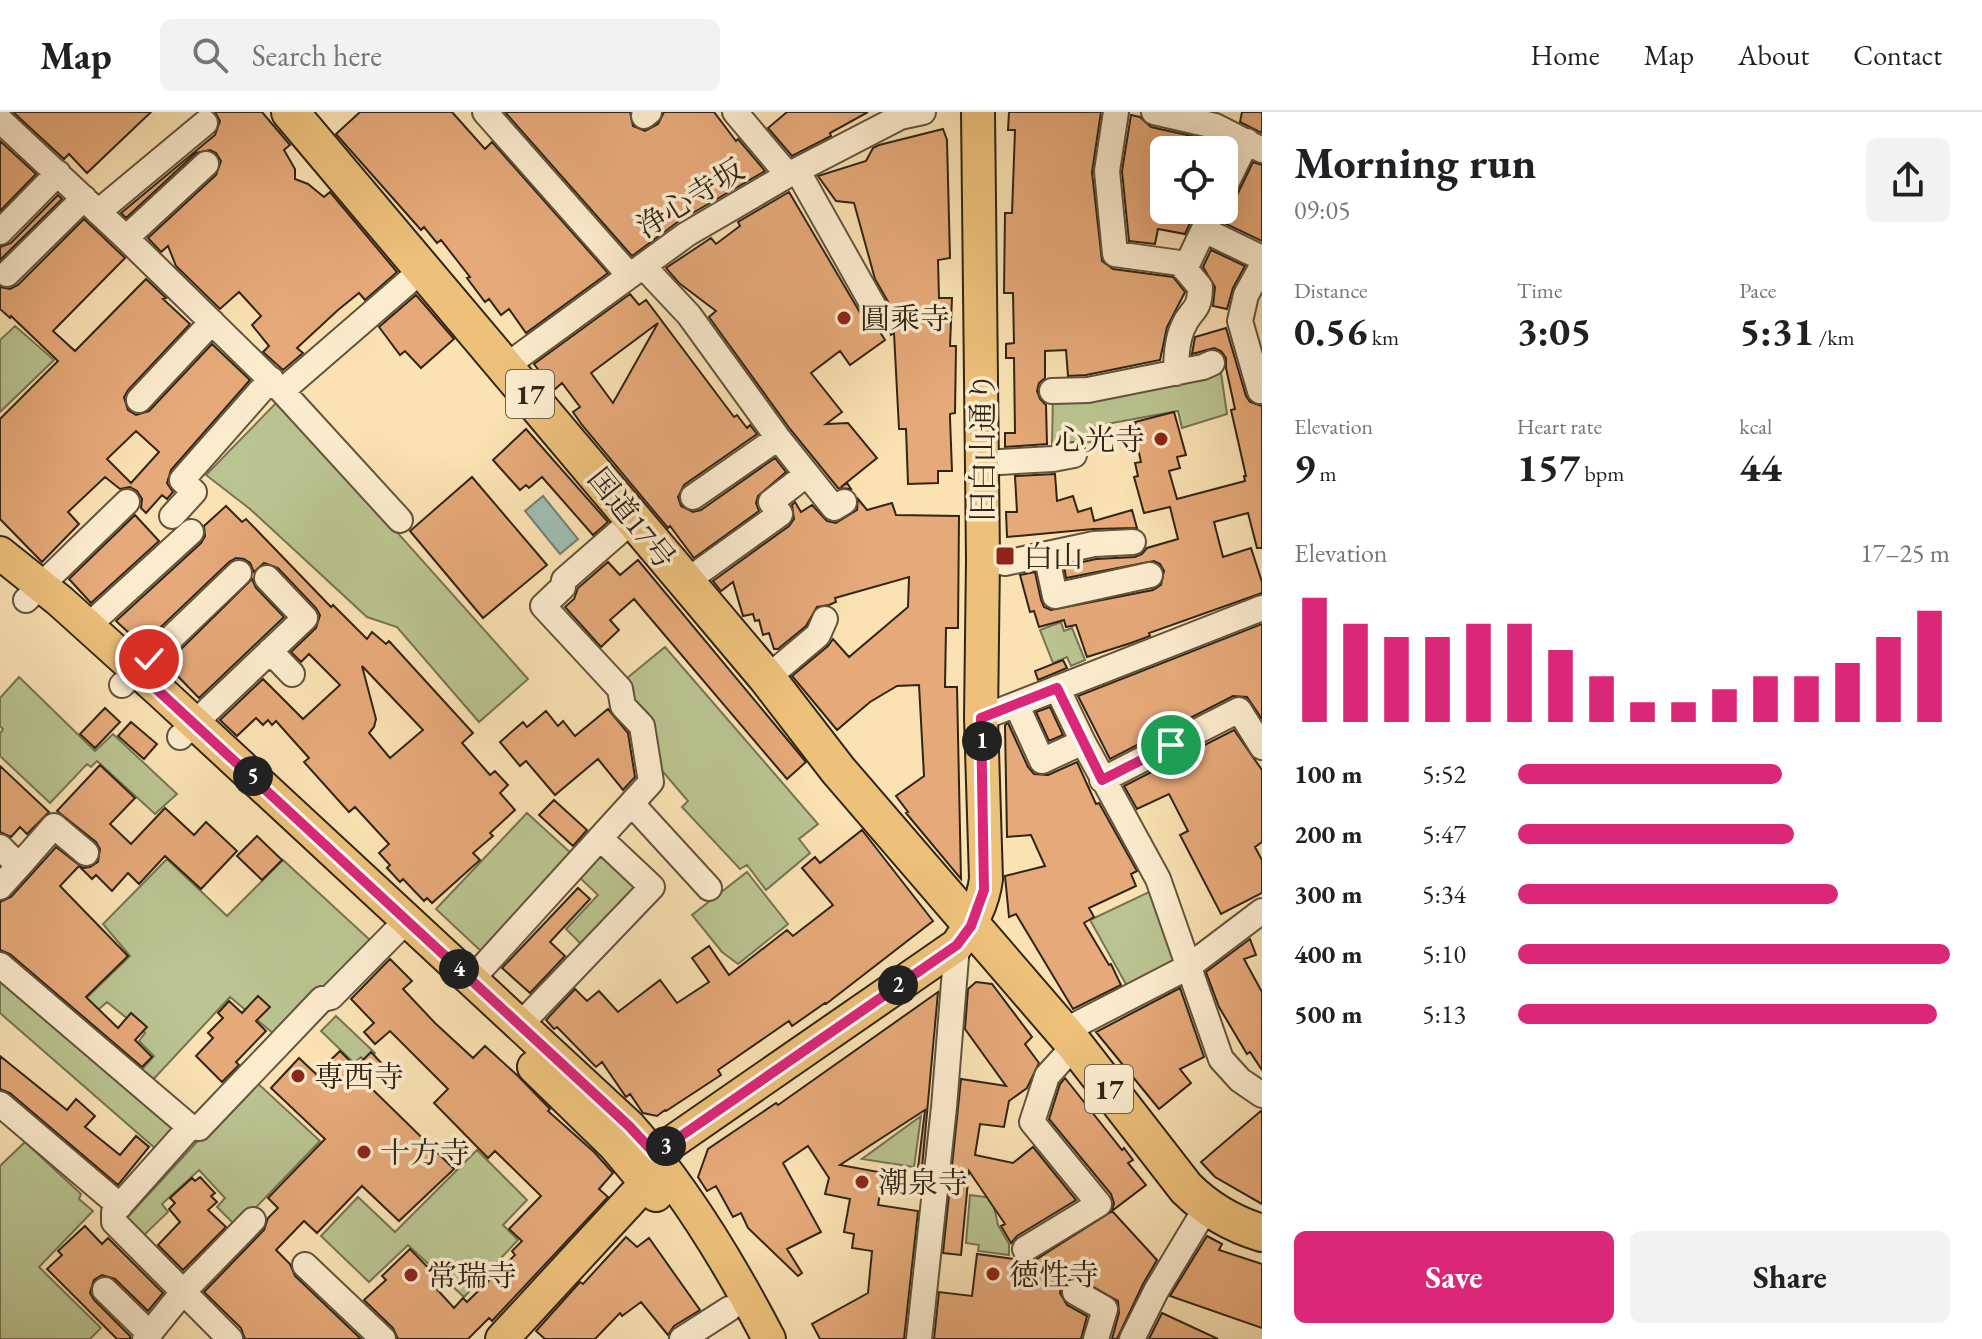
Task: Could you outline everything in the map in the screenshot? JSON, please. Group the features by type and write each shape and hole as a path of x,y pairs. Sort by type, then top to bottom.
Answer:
{"highway":[{"name":"国道17号","path":"290,112 767,678 964,935"},
{"name":"17","path":"964,935 1068,1038 1186,1188 1206,1208 1262,1233"}],"main road":[{"name":"旧白山通り","path":"964,935 986,879 981,718 983,559 978,112"},
{"path":"0,553 34,593 401,926 614,1145 651,1168 695,1214 769,1339"},
{"path":"0,580 34,593 88,626 130,678"},
{"path":"401,926 471,980 629,1126 677,1225 746,1339"},
{"path":"502,1339 651,1168 964,935"}],"street":[{"path":"485,112 636,271 689,315 806,475 834,508 844,502"},
{"path":"735,112 792,173 878,314"},
{"name":"浄心寺坂","path":"506,366 687,234 792,173 900,117 923,112"},
{"path":"1116,112 1107,171 1115,254 1187,264"},
{"path":"1154,112 1215,126 1255,146 1238,169"},
{"path":"0,120 277,385 400,520"},
{"path":"7,274 91,205 205,123"},
{"path":"126,238 206,164"},
{"path":"0,232 58,173"},
{"path":"1176,373 1180,332 1185,322 1201,310 1200,287 1185,269 1206,224"},
{"path":"1214,224 1262,258"},
{"path":"1260,391 1240,321 1246,295 1262,266"},
{"path":"172,516 194,492 182,480 277,385 423,269"},
{"path":"139,400 212,322"},
{"path":"1052,391 1088,390 1212,363"},
{"path":"693,497 778,438"},
{"path":"982,463 1074,455"},
{"path":"684,583 780,514 771,502 806,475"},
{"path":"34,593 127,502"},
{"path":"471,980 651,782 642,726 623,706 620,689 543,606 563,587 564,580 634,519"},
{"path":"88,626 191,532"},
{"path":"983,559 1005,563 1094,544 1133,542"},
{"path":"1046,554 1055,596 1150,575"},
{"path":"130,678 239,573"},
{"path":"187,730 305,618 267,578"},
{"path":"981,718 1262,608"},
{"path":"767,678 818,635 825,619"},
{"path":"270,651 292,674"},
{"path":"1057,688 1102,780 1158,879 1221,1059 1240,1080 1262,1095"},
{"path":"1017,706 1042,761 1083,742"},
{"path":"1102,780 1239,710 1262,747"},
{"path":"632,804 709,888"},
{"path":"0,887 54,826 86,853"},
{"path":"520,1025 574,955 652,887 600,838"},
{"path":"0,847 19,866"},
{"path":"1025,1249 1099,1204 1032,1122 1047,1076 1068,1038 1188,967 1262,911"},
{"path":"0,965 190,1127 199,1128 322,999 331,997 401,926"},
{"path":"919,1339 964,935"},
{"path":"0,1104 120,1206"},
{"path":"190,1127 114,1212 114,1222 230,1339"},
{"path":"1132,1339 1156,1291 1206,1208"},
{"path":"105,1290 147,1336 183,1292 253,1220"},
{"path":"305,1265 383,1339"},
{"path":"1075,1292 1105,1309 1096,1339"},
{"path":"682,1339 729,1309"}],"green space":[{"path":"15,326 54,360 0,412 0,340"},
{"path":"1221,373 1227,414 1182,428 1178,411 1090,427 1092,442 1052,447 1053,394"},
{"path":"279,400 528,679 479,722 397,627 367,617 250,509 206,475"},
{"path":"1061,622 1064,631 1072,628 1085,660 1071,666 1067,657 1053,663 1040,630"},
{"path":"665,647 818,824 799,839 810,853 766,890 747,865 740,869 682,807 688,801 658,766 621,683"},
{"path":"19,677 95,751 113,734 177,794 155,814 97,761 91,767 87,764 50,803 0,756 0,734 3,729 0,726 0,698"},
{"path":"527,813 573,855 482,952 436,909"},
{"path":"603,848 645,887 586,949 566,929 598,895 577,875"},
{"path":"167,859 227,916 283,860 370,940 275,1035 230,997 149,1084 136,1076 154,1056 139,1041 145,1033 107,1002 89,1018 77,1007 130,956 103,924"},
{"path":"747,872 788,924 738,964 722,952 692,915"},
{"path":"1151,891 1179,961 1127,986 1090,920"},
{"path":"0,972 180,1124 156,1149 0,1013"},
{"path":"336,1016 375,1053 366,1062 361,1057 354,1063 321,1031"},
{"path":"254,1080 320,1141 237,1227 217,1207 225,1198 199,1170 162,1204 168,1212 141,1238 123,1222"},
{"path":"921,1116 914,1167 862,1159"},
{"path":"25,1142 81,1194 79,1199 93,1211 39,1267 101,1328 90,1339 0,1339 0,1166"},
{"path":"477,1150 527,1200 503,1225 518,1240 464,1297 408,1245 369,1282 321,1236 358,1197 395,1232"},
{"path":"970,1195 992,1198 998,1225 1009,1244 1009,1255 978,1251 979,1245 966,1243"}],"water":[{"path":"543,496 578,539 560,554 525,511"}],"building":[{"path":"13,112 151,112 87,173 69,154 64,159"},
{"path":"215,112 262,112 290,145 284,150 295,169 295,179 308,184 324,197 330,192 397,272 365,300 359,293 338,310 297,348 303,353 283,370 263,352 269,346 252,325 261,316 239,292 220,309 176,266 168,246 161,252 148,238 216,175 221,161 216,153 210,150 196,153 126,218 121,213 215,135 220,121"},
{"path":"360,112 452,112 485,149 492,142 608,273 526,333 509,309 501,315 489,299 485,302 441,240 437,243 424,227 421,230 336,134"},
{"path":"505,112 630,112 633,126 645,131 658,124 664,112 714,112 765,171 679,221 632,256"},
{"path":"787,112 868,112 792,156 768,128"},
{"path":"1009,112 1101,112 1092,172 1102,261 1113,269 1173,277 1185,292 1167,327 1160,360 1068,376 1066,350 1045,351 1045,378 1039,383 1037,391 1046,405 1047,444 1005,447 1005,433 1015,433 1014,358 1006,358 1006,344 1014,343 1013,293 1004,293 1005,213 1012,213 1015,130 1008,130"},
{"path":"1242,112 1262,112 1262,133 1240,122"},
{"path":"1131,115 1140,117 1151,127 1192,136 1150,136 1150,224 1190,224 1185,234 1158,229 1155,244 1129,241 1122,171"},
{"path":"943,129 947,140 950,258 938,260 939,298 952,298 950,346 956,346 955,413 950,414 952,471 938,471 938,483 908,484 906,429 899,429 894,333 891,335 888,324 893,315 891,307 875,279 854,203 836,201 818,176 866,161 873,148 879,145"},
{"path":"0,141 36,174 0,211"},
{"path":"1253,162 1262,165 1262,241 1226,224 1238,224 1238,193"},
{"path":"789,192 865,321 878,329 885,340 850,365 840,351 811,373 842,412 826,424 848,423 877,458 841,487 847,483 851,489 838,488 790,429 709,317 716,311 679,283 666,268 711,238 716,244 740,226 738,222"},
{"path":"58,195 62,199 0,260 0,247 11,243"},
{"path":"84,219 125,258 53,331 75,351 146,279 190,324 128,390 124,397 128,410 136,415 149,411 212,344 250,380 171,470 167,483 173,492 167,499 162,495 146,513 141,508 142,499 137,491 130,487 120,489 105,477 68,512 79,524 42,562 0,519 0,419 58,361 0,309 0,287 10,289 18,285","holes":["136,431 159,452 131,483 107,459"]},
{"path":"1211,250 1245,266 1233,288 1227,309 1213,306 1215,287 1203,267"},
{"path":"630,294 639,305 646,300 734,417 737,415 747,428 750,425 757,434 684,485 678,497 681,506 693,512 701,510 775,458 786,472 758,496 756,503 759,511 694,558 582,425 573,412 580,407 562,383 554,390 534,364","holes":["658,323 613,403 591,373"]},
{"path":"416,295 454,339 421,368 405,351 400,355 379,327"},
{"path":"1226,328 1246,396 1250,402 1262,406 1262,548 1257,548 1248,513 1214,522 1223,557 1251,548 1262,582 1262,593 1087,657 1076,625 1066,627 1064,620 1039,627 1034,611 1030,612 1020,575 1035,572 1041,600 1044,607 1051,610 1153,590 1161,585 1164,571 1154,561 1066,578 1064,566 1096,559 1135,557 1147,548 1178,539 1170,507 1144,513 1134,477 1138,476 1135,463 1141,462 1135,422 1174,412 1186,455 1177,457 1180,468 1169,471 1177,499 1245,481 1231,410 1235,409 1226,358 1214,348 1192,354 1195,337"},
{"path":"526,429 608,522 593,535 542,477 529,488 526,485 520,490 493,460"},
{"path":"1055,474 1057,501 1073,496 1078,512 1091,508 1094,521 1132,510 1137,528 1007,537 1006,512 1017,512 1015,476"},
{"path":"472,477 547,565 483,618 410,531"},
{"path":"858,499 867,510 892,503 896,515 959,516 958,628 946,628 945,687 957,687 961,879 906,813 896,796 924,776 919,685 897,686 870,702 837,730 792,676 833,639 849,657 908,607 909,577 835,598 836,602 817,607 806,626 778,649 774,649 769,633 763,635 759,620 755,621 753,614 743,616 733,582 721,591 713,581 789,526 794,519 792,505 795,502 801,512 812,505 827,521 836,523 857,510"},
{"path":"226,506 242,522 246,519 331,607 333,605 367,639 372,632 386,644 389,641 473,733 462,743 490,775 495,771 508,785 500,793 515,810 490,833 493,836 473,853 480,860 432,903 427,898 424,901 403,879 400,882 387,868 390,865 379,853 389,844 355,807 349,812 304,762 309,758 276,721 272,725 268,720 263,725 256,718 237,736 220,720 263,679 303,719 340,685 309,654 301,662 291,652 316,628 320,615 278,568 264,563 254,572 250,563 236,558 142,645 116,621 201,543 205,536 204,526","holes":["362,666 423,730 390,758 369,733 376,719"]},
{"path":"135,515 159,541 91,603 69,579"},
{"path":"638,560 806,762 787,779 634,599 610,620 619,630 601,647 565,607 574,599 578,588 608,562 620,575"},
{"path":"252,579 256,588 284,617 199,698 166,664"},
{"path":"1262,624 1262,719 1247,697 1233,696 1110,759 1078,696"},
{"path":"1063,660 1067,668 1038,680 1035,671"},
{"path":"1050,707 1063,735 1049,741 1036,712"},
{"path":"105,708 120,722 95,748 80,734"},
{"path":"608,709 628,733 635,777 623,790 598,759 555,795 526,761 520,766 500,742 523,722 527,727 546,711 558,726 563,721 575,736"},
{"path":"131,722 157,744 144,759 118,736"},
{"path":"1008,723 1034,774 1048,775 1077,762 1096,804 1099,803 1137,871 1131,874 1136,886 1089,908 1094,917 1084,923 1121,985 1073,1009 1016,914 1009,917 1005,876 1045,866 1031,835 1007,837 1005,725"},
{"path":"1234,730 1262,770 1262,842 1255,847 1262,860 1262,893 1221,914 1180,835 1188,831 1169,794 1137,809 1124,786"},
{"path":"100,765 135,798 110,824 131,844 165,808 194,835 206,822 237,851 201,889 165,856 139,884 128,873 112,891 96,875 92,879 79,866 60,886 128,956 86,997 118,1028 131,1013 147,1027 135,1040 152,1057 142,1067 10,954 0,950 0,902 11,897 56,847 83,868 98,862 100,849 96,842 57,811"},
{"path":"0,766 49,812 27,834 20,827 11,837 0,832"},
{"path":"554,800 587,830 573,846 539,815"},
{"path":"862,830 933,921 826,1004 792,1026 789,1021 718,1070 721,1075 666,1111 657,1116 643,1113 630,1094 626,1097 602,1062 596,1067 557,1027 554,1029 546,1020 575,989 587,1001 599,991 618,1012 660,980 677,1003 709,982 692,958 709,946 729,975 787,930 793,936 833,905 802,868 815,857 820,863"},
{"path":"257,836 282,860 262,880 237,856"},
{"path":"578,888 590,899 550,942 565,956 530,993 502,968"},
{"path":"1250,939 1256,955 1244,959 1262,992 1262,1070 1250,1052 1247,1054 1219,1007 1206,972"},
{"path":"390,959 412,981 403,989 435,1023 473,1058 485,1046 613,1173 599,1189 608,1197 492,1321 489,1318 468,1339 398,1339 393,1328 364,1300 386,1280 382,1276 410,1249 439,1279 433,1285 454,1308 463,1298 467,1302 515,1255 512,1251 522,1241 509,1229 541,1196 495,1151 488,1158 434,1103 448,1089 390,1031 375,1044 364,1032 374,1023 351,999"},
{"path":"976,982 992,984 1032,1037 1025,1044 1039,1063 1027,1088 1009,1101 1004,1127 980,1124 975,1155 1013,1163 1033,1147 1076,1200 1017,1236 1011,1243 1001,1226 1005,1224 969,1171 961,1255 943,1253 961,1079 1006,1086 965,1029 968,989"},
{"path":"1180,988 1204,1057 1180,1069 1191,1083 1159,1109 1096,1032"},
{"path":"938,992 922,1168 918,1168 925,1110 840,1165 884,1173 878,1205 918,1211 904,1339 820,1339 812,1324 868,1293 872,1251 852,1248 854,1234 844,1232 850,1199 825,1194 829,1178 808,1146 783,1163 821,1232 787,1249 802,1273 798,1276 748,1228 741,1213 733,1217 716,1186 707,1191 698,1177 708,1149 776,1103 778,1105"},
{"path":"258,996 270,1007 256,1021 266,1031 236,1062 239,1065 222,1082 196,1056 213,1038 208,1033 223,1018 218,1013 229,1001 242,1013"},
{"path":"340,1051 356,1067 371,1052 385,1067 368,1085 454,1169 399,1221 362,1186 317,1233 304,1221 276,1250 290,1264 295,1276 361,1339 245,1339 241,1328 204,1292 264,1230 268,1218 278,1208 268,1198 325,1139 271,1088 299,1058 316,1074"},
{"path":"0,1056 67,1110 76,1099 95,1116 85,1127 120,1155 136,1136 149,1147 118,1185 10,1093 0,1089"},
{"path":"1065,1078 1122,1150 1124,1148 1133,1160 1128,1163 1146,1185 1112,1211 1114,1203 1111,1194 1049,1119 1060,1084"},
{"path":"1262,1110 1262,1204 1215,1177 1201,1162"},
{"path":"200,1177 215,1193 211,1196 217,1202 208,1210 226,1227 183,1270 158,1245 180,1222 169,1209 175,1203 170,1198 192,1178 195,1181"},
{"path":"1112,1211 1157,1260 1117,1339 1112,1339 1119,1313 1118,1301 1076,1277 1062,1284 1060,1293 1067,1305 1087,1316 1081,1339 934,1339 939,1292 972,1296 977,1254 1014,1259 1025,1264 1032,1262"},
{"path":"85,1226 102,1244 108,1238 163,1293 148,1311 115,1279 102,1275 94,1280 90,1293 94,1300 130,1339 117,1339 47,1269 62,1255 58,1251"},
{"path":"1207,1236 1222,1244 1219,1250 1262,1264 1262,1328 1170,1296"},
{"path":"626,1237 637,1247 649,1238 700,1310 674,1326 668,1335 641,1302 622,1316 620,1313 595,1339 545,1339 536,1331"},
{"path":"1162,1313 1218,1339 1149,1339"}],"place":[{"name":"圓乘寺","path":"844,318"},
{"name":"心光寺","path":"1161,439"},
{"name":"白山","path":"1005,556"},
{"name":"専西寺","path":"298,1076"},
{"name":"十方寺","path":"364,1152"},
{"name":"潮泉寺","path":"862,1182"},
{"name":"徳性寺","path":"993,1274"},
{"name":"常瑞寺","path":"411,1275"}],"route":[{"path":"149,659 137,671 408,919 655,1154 957,945 971,926 986,879 981,718 1057,688 1102,780 1171,745"}]}
